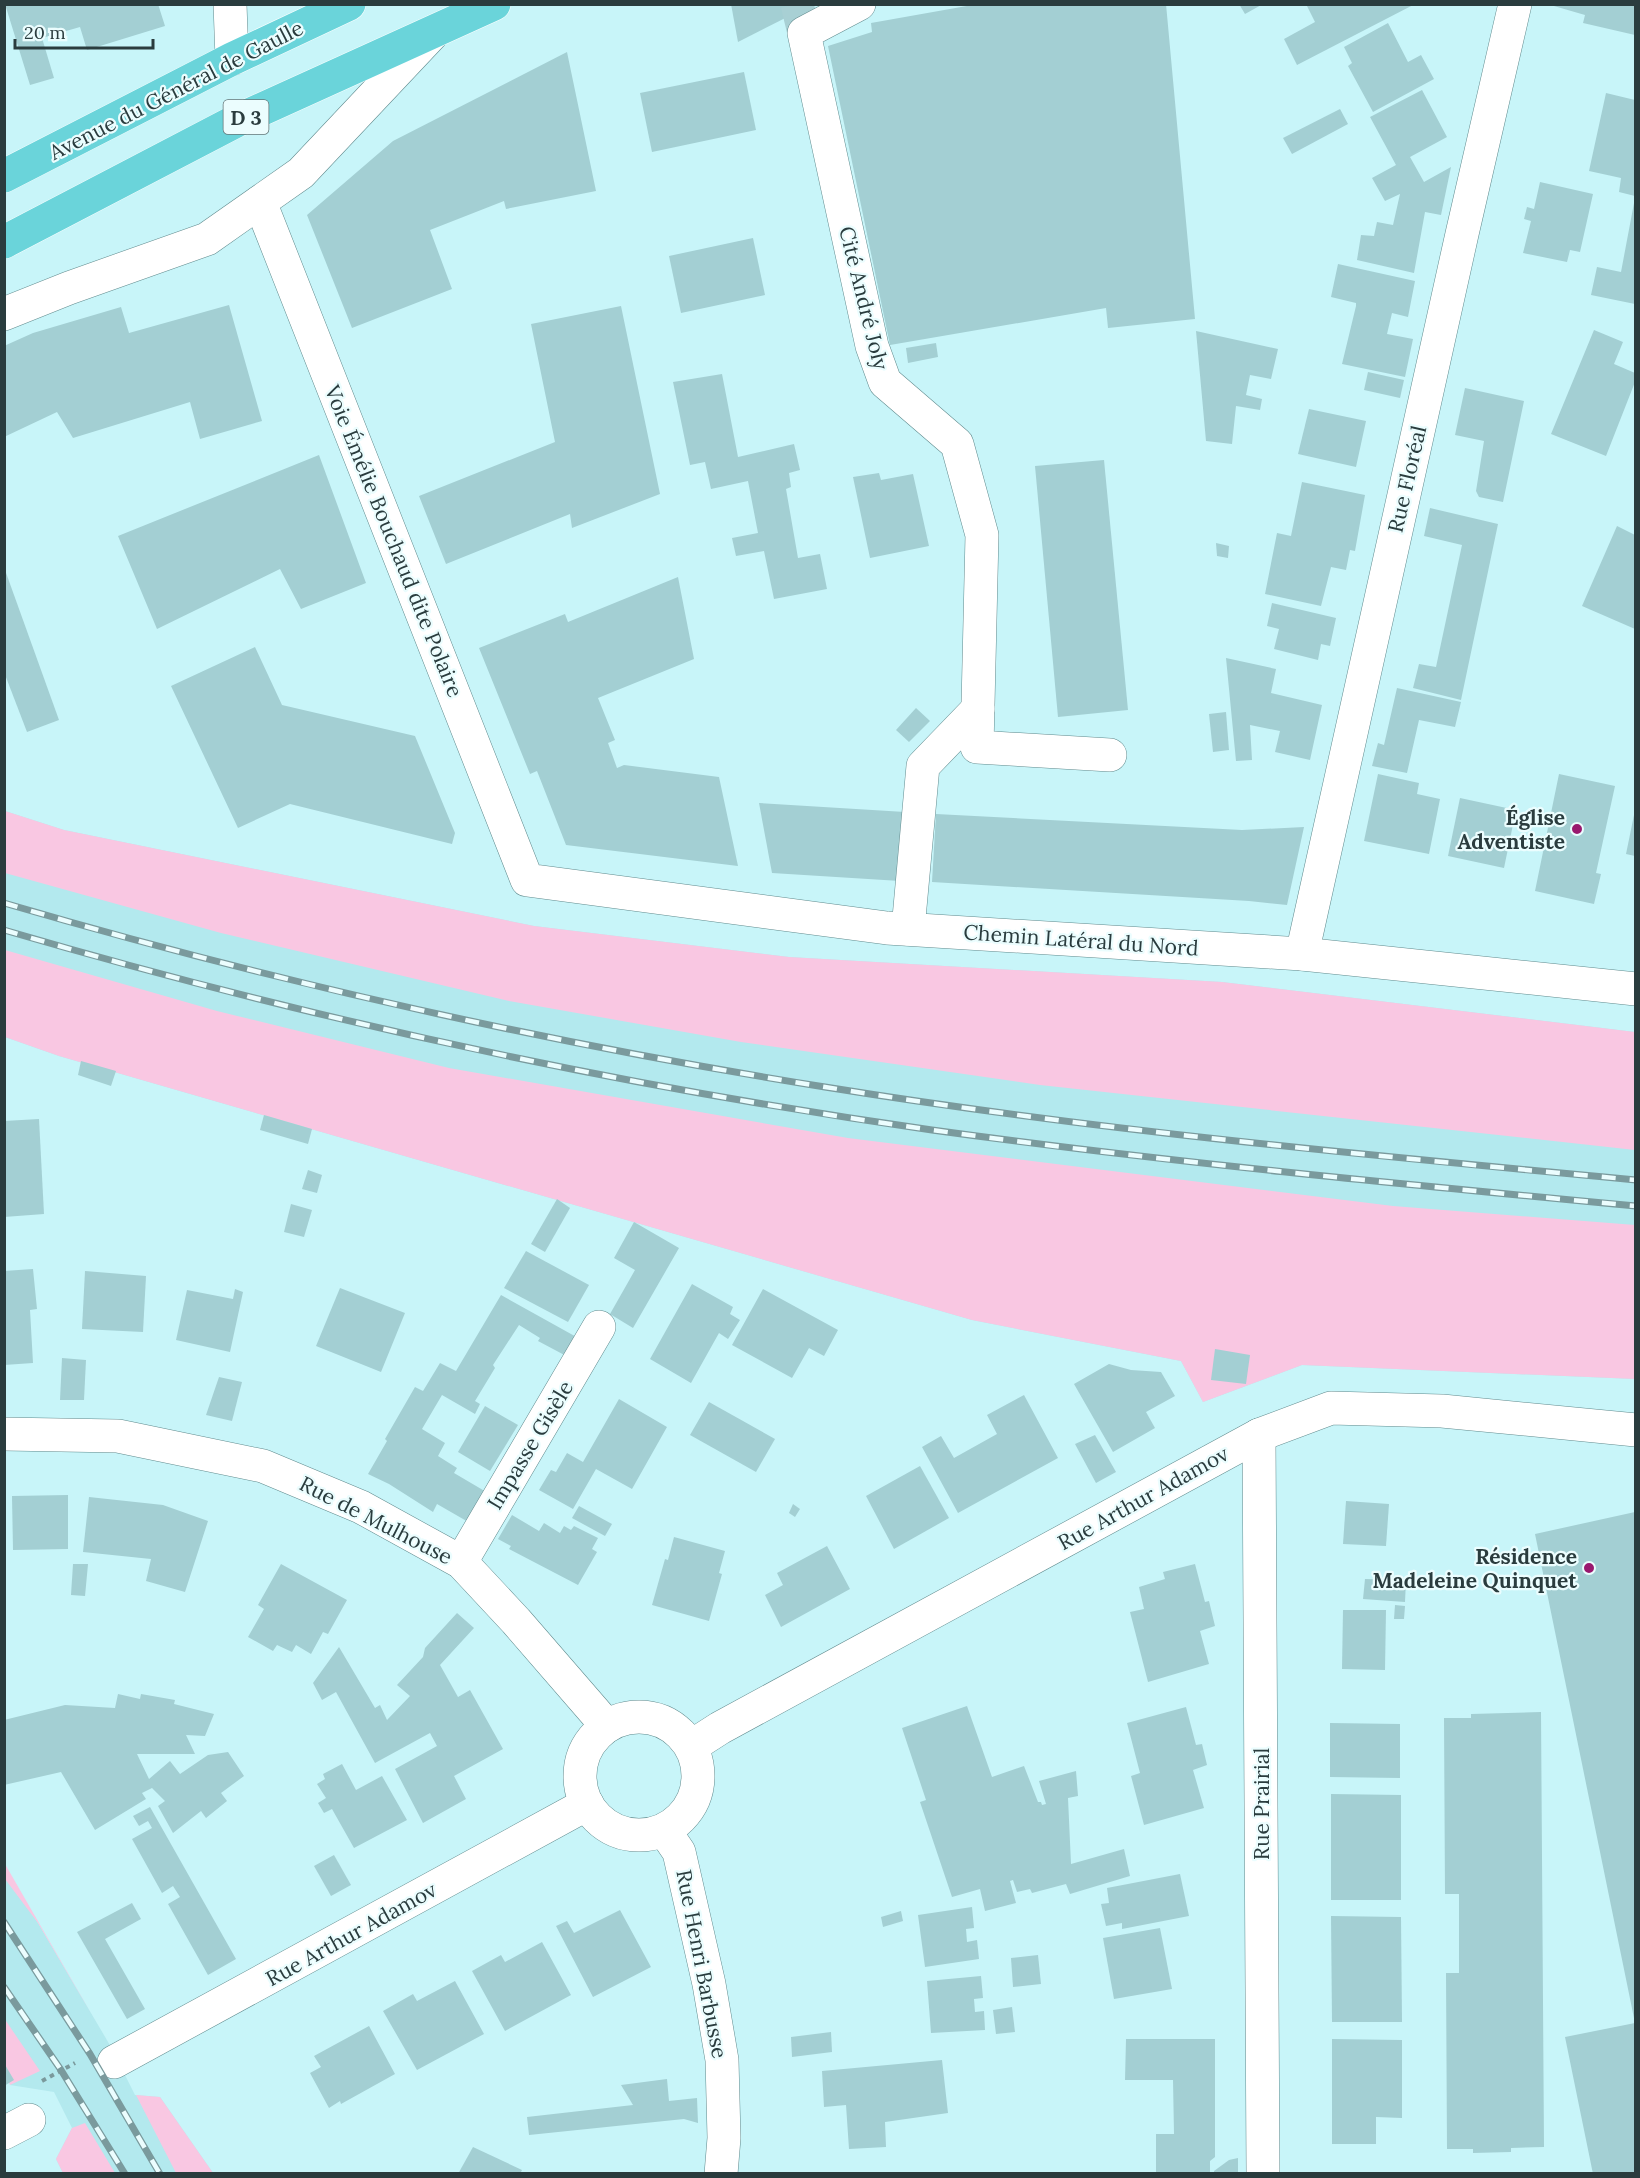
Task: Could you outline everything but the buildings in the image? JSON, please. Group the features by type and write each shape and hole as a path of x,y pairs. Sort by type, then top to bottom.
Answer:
{"main road":[{"name":"Avenue du Général de Gaulle","path":"4,176 232,59 349,4"},
{"name":"D 3","path":"4,242 236,122 494,4"}],"street":[{"path":"230,4 232,59"},
{"name":"Cité André Joly","path":"859,4 804,33 872,346 878,364 885,382 957,444 982,535 976,747 1110,755"},
{"name":"Rue Floréal","path":"1302,954 1515,4"},
{"path":"4,314 69,288 207,239 301,173 432,34"},
{"name":"Voie Émélie Bouchaud dite Polaire","path":"260,202 527,880"},
{"path":"908,929 923,766 978,709"},
{"name":"Chemin Latéral du Nord","path":"527,880 887,928 1302,954 1635,989"},
{"name":"Impasse Gisèle","path":"461,1562 599,1327"},
{"name":"Rue Arthur Adamov","path":"692,1746 720,1728 1259,1435 1331,1408 1442,1411 1635,1430"},
{"name":"Rue de Mulhouse","path":"4,1434 118,1436 263,1466 361,1507 461,1562 607,1726"},
{"name":"Rue Prairial","path":"1259,1435 1263,2174"},
{"path":"642,1716 661,1720 679,1731 692,1746 698,1765 699,1785 692,1804 680,1820 664,1830 646,1835 628,1835 612,1829 597,1818 587,1804 580,1780 583,1755 591,1740 607,1726 621,1719 642,1716"},
{"name":"Rue Arthur Adamov","path":"114,2062 587,1804"},
{"name":"Rue Henri Barbusse","path":"664,1830 679,1852 709,1984 720,2049 724,2138 721,2174"}],"path":[{"path":"17,2126 35,2085 94,2052 114,2062"}],"shaded area":[{"path":"5,811 64,830 534,926 789,957 1222,982 1635,1032 1635,1379 1302,1365 1203,1402 1181,1361 972,1320 59,1056 5,1037"},
{"path":"5,811 64,830 534,926 789,957 1222,982 1635,1032 1635,1150 1040,1085 741,1042 509,1001 221,933 5,873"},
{"path":"5,950 217,1011 449,1068 848,1138 1393,1206 1635,1225 1635,1379 1302,1365 1203,1402 1181,1361 972,1320 59,1056 5,1037"},
{"path":"4,1864 92,2015 38,1923 5,1879"},
{"path":"4,1870 111,2047 135,2095 160,2097 213,2173 63,2173 56,2159 72,2128 54,2092 10,2085 5,2072"},
{"path":"4,2018 40,2071 10,2085 5,2072"},
{"path":"136,2095 160,2097 213,2173 176,2173"},
{"path":"85,2123 115,2173 63,2173 56,2159 72,2128"}],"tunnel":[{"path":"797,4 804,33"}],"railway":[{"path":"4,903 207,959 412,1008 721,1070 926,1102 1128,1129 1636,1180"},
{"path":"4,930 233,993 349,1021 581,1071 698,1093 932,1130 1108,1152 1371,1181 1636,1206"},
{"path":"4,1922 90,2054 160,2174"},
{"path":"4,1987 61,2070 125,2174"}],"place":[{"name":"Église Adventiste","path":"1577,829"},
{"name":"Résidence Madeleine Quinquet","path":"1589,1568"}]}
